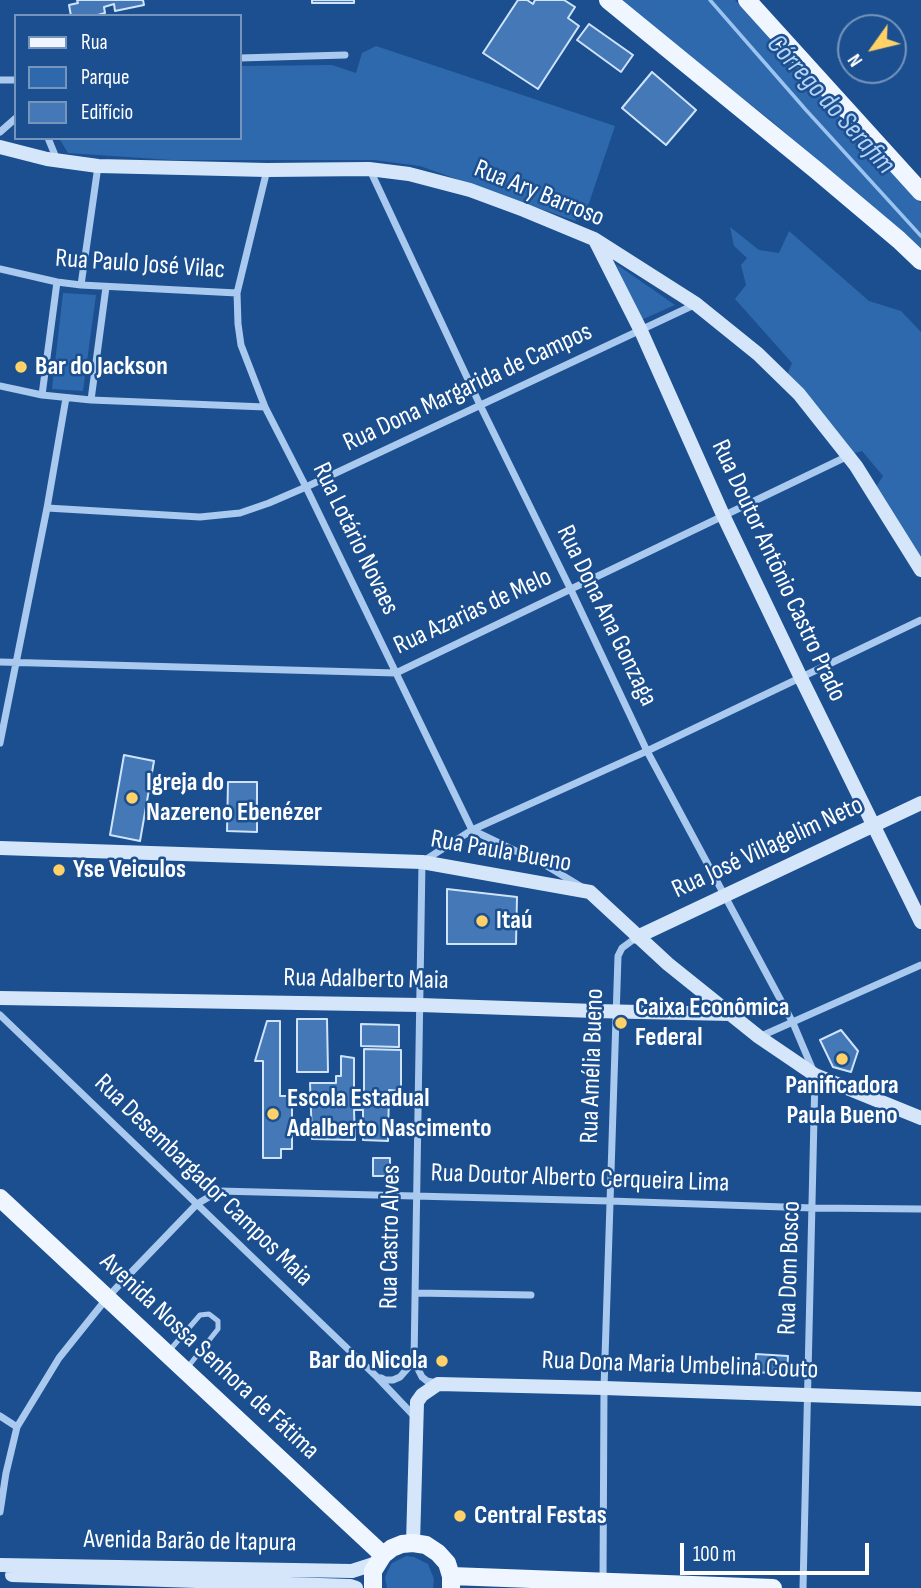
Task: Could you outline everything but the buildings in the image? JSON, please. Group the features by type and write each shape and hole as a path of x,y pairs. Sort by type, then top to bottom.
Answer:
{"main road":[{"path":"608,0 872,217 921,261"},
{"path":"747,0 921,192"},
{"name":"Rua Ary Barroso","path":"0,147 58,161 98,166 267,170 369,169 409,174 470,190 594,239 696,304 758,354 799,394 848,455 921,570"},
{"name":"Rua Doutor Antônio Castro Prado","path":"594,239 640,331 723,515 801,678 921,922"},
{"name":"Rua José Villagelim Neto","path":"637,937 921,803"},
{"name":"Rua Paula Bueno","path":"0,848 422,862 590,892 668,964 759,1037 815,1075 921,1118"},
{"name":"Rua Adalberto Maia","path":"0,998 420,1005 731,1014"},
{"name":"Avenida Nossa Senhora de Fátima","path":"0,1198 167,1353 380,1559"},
{"path":"438,1384 417,1402 413,1542 426,1545 438,1553 447,1563 452,1582 773,1588"},
{"name":"Rua Dona Maria Umbelina Couto","path":"438,1384 921,1399"},
{"name":"Avenida Barão de Itapura","path":"0,1565 352,1571 380,1559 392,1548 413,1542"},
{"path":"373,1588 373,1572 380,1559"},
{"name":"Avenida Barão de Itapura","path":"0,1574 356,1588"}],"street":[{"path":"242,58 345,55"},
{"path":"0,132 14,120"},
{"path":"49,140 58,161"},
{"path":"81,285 98,166"},
{"name":"Rua Dona Ana Gonzaga","path":"369,169 647,751 793,1023 815,1075"},
{"name":"Rua Lotário Novaes","path":"267,170 237,293 237,324 241,345 265,407 472,830"},
{"name":"Rua Paulo José Vilac","path":"0,269 81,285 237,293"},
{"path":"43,395 57,282"},
{"path":"91,400 106,287"},
{"name":"Rua Dona Margarida de Campos","path":"47,508 200,517 240,513 306,487 696,304"},
{"path":"0,386 43,395 91,400 265,407"},
{"path":"0,743 66,398"},
{"name":"Rua Azarias de Melo","path":"0,662 396,673 848,455"},
{"path":"422,862 472,830 647,751 921,620"},
{"path":"472,830 547,866 590,892"},
{"name":"Rua Castro Alves","path":"414,1361 422,862"},
{"name":"Rua Amélia Bueno","path":"603,1583 604,1388 615,1012 618,956 622,948 637,937"},
{"path":"759,1037 921,965"},
{"name":"Rua Desembargador Campos Maia","path":"0,1015 377,1377"},
{"name":"Rua Dom Bosco","path":"803,1588 815,1075"},
{"name":"Rua Doutor Alberto Cerqueira Lima","path":"0,1512 17,1427 59,1357 107,1298 197,1204 219,1191 921,1209"},
{"path":"416,1293 531,1295"},
{"path":"377,1377 385,1380 400,1377 414,1361 426,1381 438,1384"},
{"path":"377,1377 416,1417"},
{"path":"1,1418 17,1427"}],"lane":[{"path":"167,1353 200,1315 209,1314 218,1321 218,1329 185,1371"}],"green space":[{"path":"618,0 735,0 921,203 921,251 769,119"},
{"path":"376,46 615,126 589,203 575,221 420,166 374,160 172,160 68,153 60,140 242,140 242,66 332,65 356,73 362,53"},
{"path":"730,227 759,250 779,253 789,231 869,301 901,311 921,332 921,570 876,487 883,476 862,451 848,455 799,394 788,373 792,363 735,299 746,285 741,265 747,258 734,246"},
{"path":"616,264 675,305 641,320"},
{"path":"63,293 96,295 83,391 52,389"},
{"path":"406,1556 428,1564 434,1579 433,1588 387,1588 385,1578 392,1563"}],"waterway":[{"name":"Córrego do Serafim","path":"710,0 921,236"}],"place":[{"name":"Bar do Jackson","path":"21,367"},
{"name":"Igreja do Nazereno Ebenézer","path":"132,798"},
{"name":"Yse Veiculos","path":"59,870"},
{"name":"Itaú","path":"482,921"},
{"name":"Caixa Econômica Federal","path":"621,1023"},
{"name":"Panificadora Paula Bueno","path":"842,1059"},
{"name":"Escola Estadual Adalberto Nascimento","path":"273,1114"},
{"name":"Bar do Nicola","path":"442,1361"},
{"name":"Central Festas","path":"460,1516"}]}
